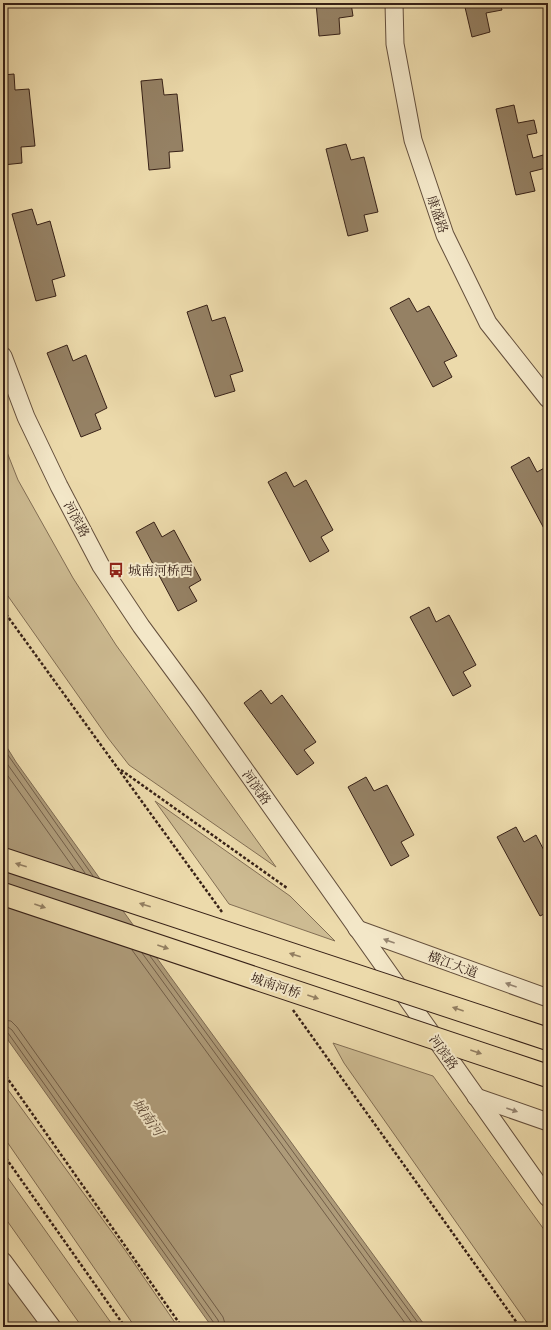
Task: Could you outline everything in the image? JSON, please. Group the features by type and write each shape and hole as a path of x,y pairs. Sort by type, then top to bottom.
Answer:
{"highway":[{"path":"3,859 548,1039"},
{"name":"城南河桥","path":"3,894 548,1076"}],"street":[{"name":"康盛路","path":"394,3 396,44 413,140 445,235 488,323 548,399"},
{"name":"河滨路","path":"3,356 26,417 59,486 102,566 141,626 197,702 548,1198"},
{"name":"横江大道","path":"357,929 548,998"},
{"path":"476,1097 548,1122"},
{"path":"3,1261 52,1327"}],"path":[{"path":"119,769 287,888"},
{"path":"3,1072 182,1327"},
{"path":"3,1154 125,1327"}],"shaded area":[{"path":"3,442 18,480 73,578 116,645 276,867 129,765 108,738 3,589"},
{"path":"155,801 290,896 335,941 229,904"},
{"path":"333,1043 433,1076 548,1235 548,1327 530,1327 344,1063"},
{"path":"3,1083 125,1250 178,1327 135,1327 3,1136"},
{"path":"3,1171 114,1327 82,1327 3,1215"},
{"path":"3,1270 43,1327 3,1327"}],"water":[{"name":"城南河","path":"3,741 16,762 172,979 426,1327 212,1327 3,1033"}],"building":[{"path":"316,3 351,3 353,16 339,18 340,34 319,36"},
{"path":"464,3 500,3 502,10 486,13 490,32 472,37"},
{"path":"14,74 15,90 29,89 35,146 21,147 22,163 3,165 3,75"},
{"path":"162,79 164,95 177,94 183,151 169,152 170,168 149,170 141,81"},
{"path":"514,105 518,123 534,120 537,133 527,135 533,158 543,155 546,168 530,172 535,191 516,195 496,109"},
{"path":"346,144 351,160 364,157 378,212 364,215 368,231 348,236 326,149"},
{"path":"32,209 37,225 50,221 65,276 52,280 56,296 36,301 12,214"},
{"path":"409,298 417,312 429,306 457,356 444,362 452,377 433,387 390,308"},
{"path":"207,305 212,321 225,317 243,371 230,375 235,391 215,397 187,312"},
{"path":"67,345 73,361 86,355 107,408 95,414 101,429 81,437 47,353"},
{"path":"529,457 537,472 548,466 548,536 511,467"},
{"path":"286,472 294,487 306,480 333,530 321,537 329,551 310,562 268,482"},
{"path":"154,522 162,537 174,530 201,580 189,587 197,601 178,611 136,532"},
{"path":"429,607 436,622 449,615 476,665 463,672 471,686 453,696 410,617"},
{"path":"261,690 271,704 282,695 316,742 304,750 314,763 297,775 244,703"},
{"path":"366,777 374,791 387,785 414,835 401,842 409,856 391,866 348,787"},
{"path":"516,827 524,842 536,835 548,858 548,912 540,916 497,837"}],"place":[{"name":"城南河桥西","path":"116,570"}]}
